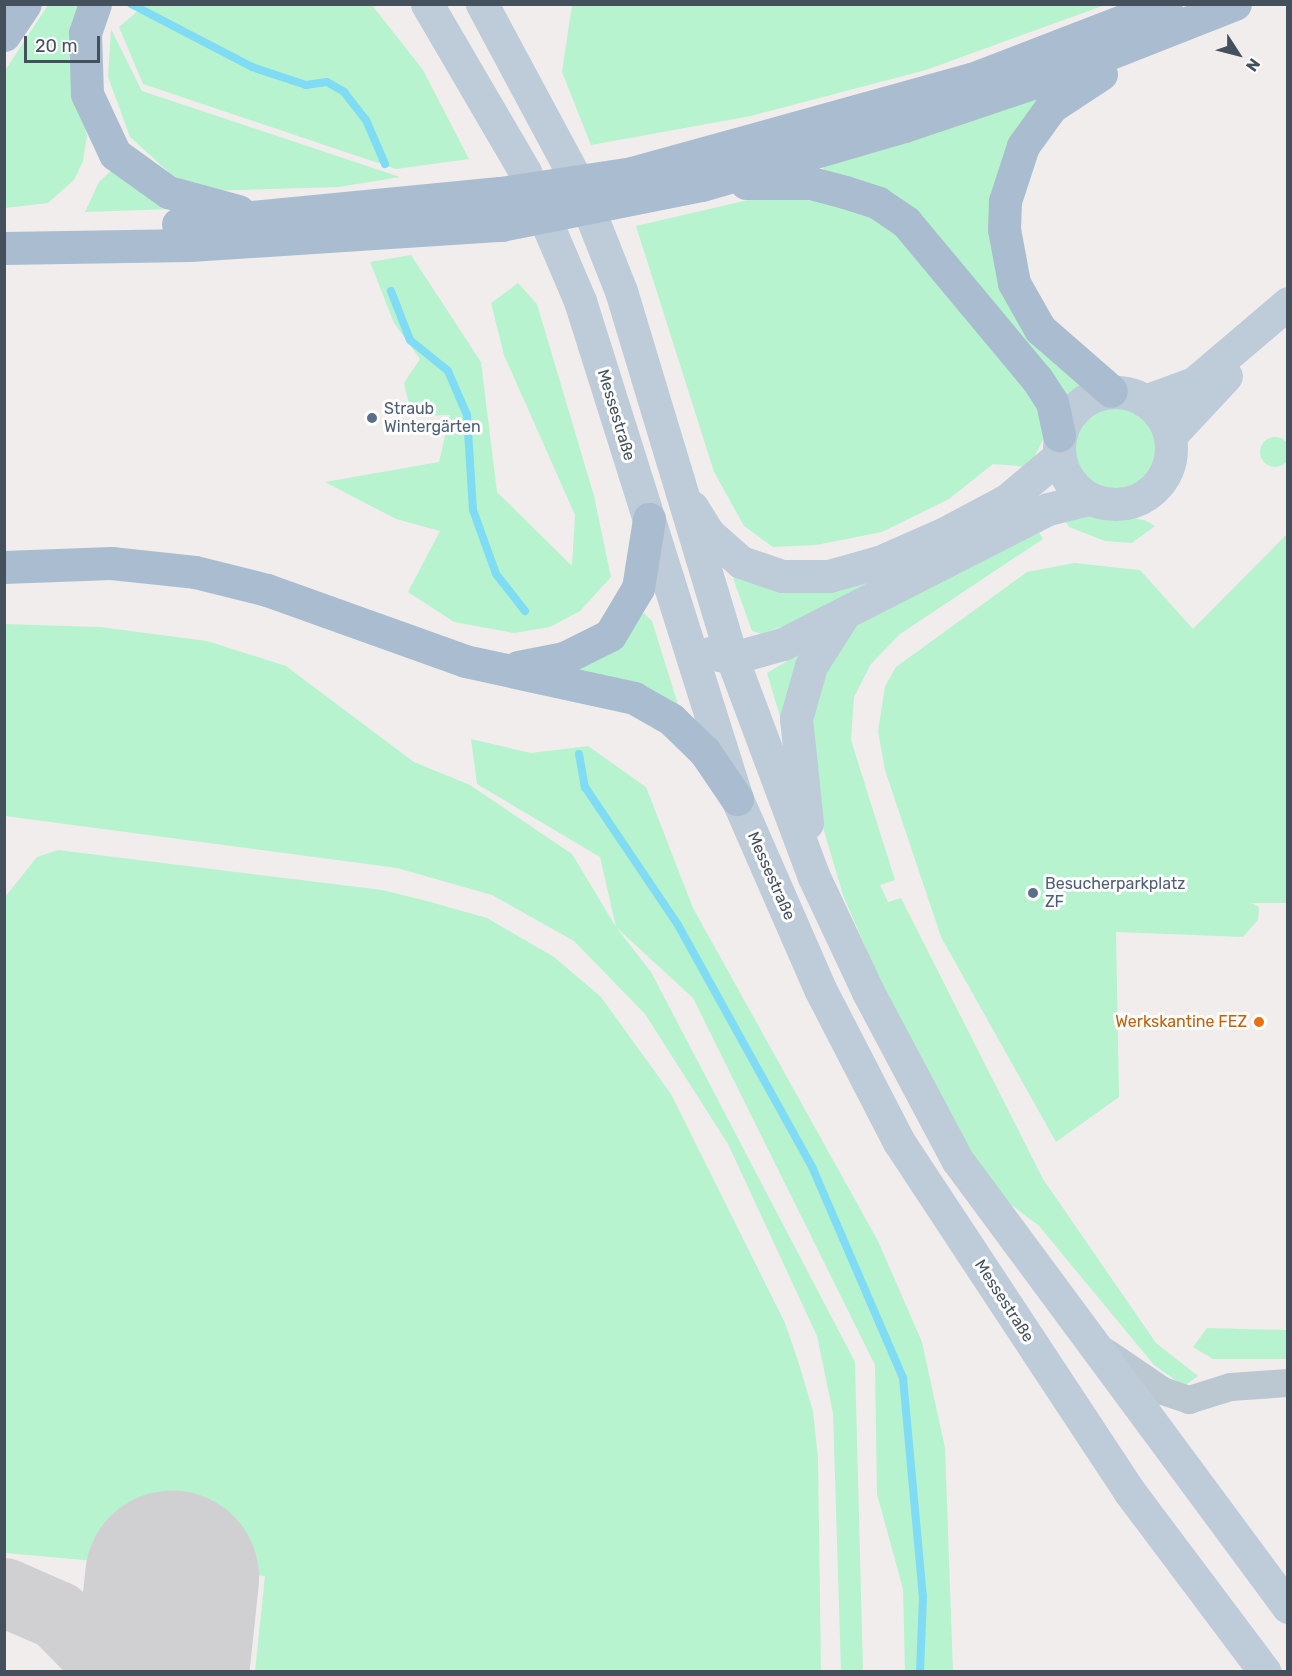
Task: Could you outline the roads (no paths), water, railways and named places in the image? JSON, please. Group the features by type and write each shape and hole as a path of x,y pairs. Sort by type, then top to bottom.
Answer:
{"main road":[{"path":"4,35 25,4"},
{"path":"94,4 85,33 87,94 115,154 168,192 260,215"},
{"path":"4,226 186,224 500,193 688,160 972,79 1171,17 1235,4"},
{"path":"4,248 190,245 501,225 702,185 904,126 1171,17"},
{"path":"1111,391 1059,351 1026,305 1006,257 1005,201 1023,146 1051,107 1171,17"},
{"path":"702,185 811,183 878,203 906,222 1037,379 1052,402 1059,446"},
{"path":"507,669 564,658 610,635 638,588 649,519"},
{"path":"4,567 111,563 195,572 267,590 412,645 634,698 672,719 705,752 737,799"}],"street":[{"name":"Messestraße","path":"427,4 482,92 525,172 580,301 737,799 820,989 899,1142 1129,1491 1265,1671"},
{"path":"482,4 527,81 579,185 621,291 732,658 813,875 958,1161 1287,1607"},
{"path":"678,482 708,533 741,562 782,576 830,576 879,562 945,533 1007,500 1059,446 1076,407 1111,391 1145,401 1194,382 1287,303"},
{"path":"686,640 705,652 732,658 783,644 1048,509 1089,500 1116,506 1148,495 1169,463 1170,436 1204,394 1287,324"},
{"path":"1145,401 1170,436"},
{"path":"1059,446 1069,482 1089,500"},
{"path":"813,875 796,719 811,666 844,613"},
{"path":"1094,1343 1163,1392 1190,1400 1231,1387 1287,1383"}],"waterway":[{"path":"131,4 252,67 306,85 327,82 344,92 366,120 385,164"},
{"path":"391,291 410,340 448,371 467,415 473,510 496,574 525,611"},
{"path":"579,754 585,787 678,925 813,1169 903,1378 923,1597 920,1672"}],"place":[{"name":"Straub Wintergärten","path":"372,418"},
{"name":"Besucherparkplatz ZF","path":"1033,893"},
{"name":"Werkskantine FEZ","path":"1259,1022"}]}
